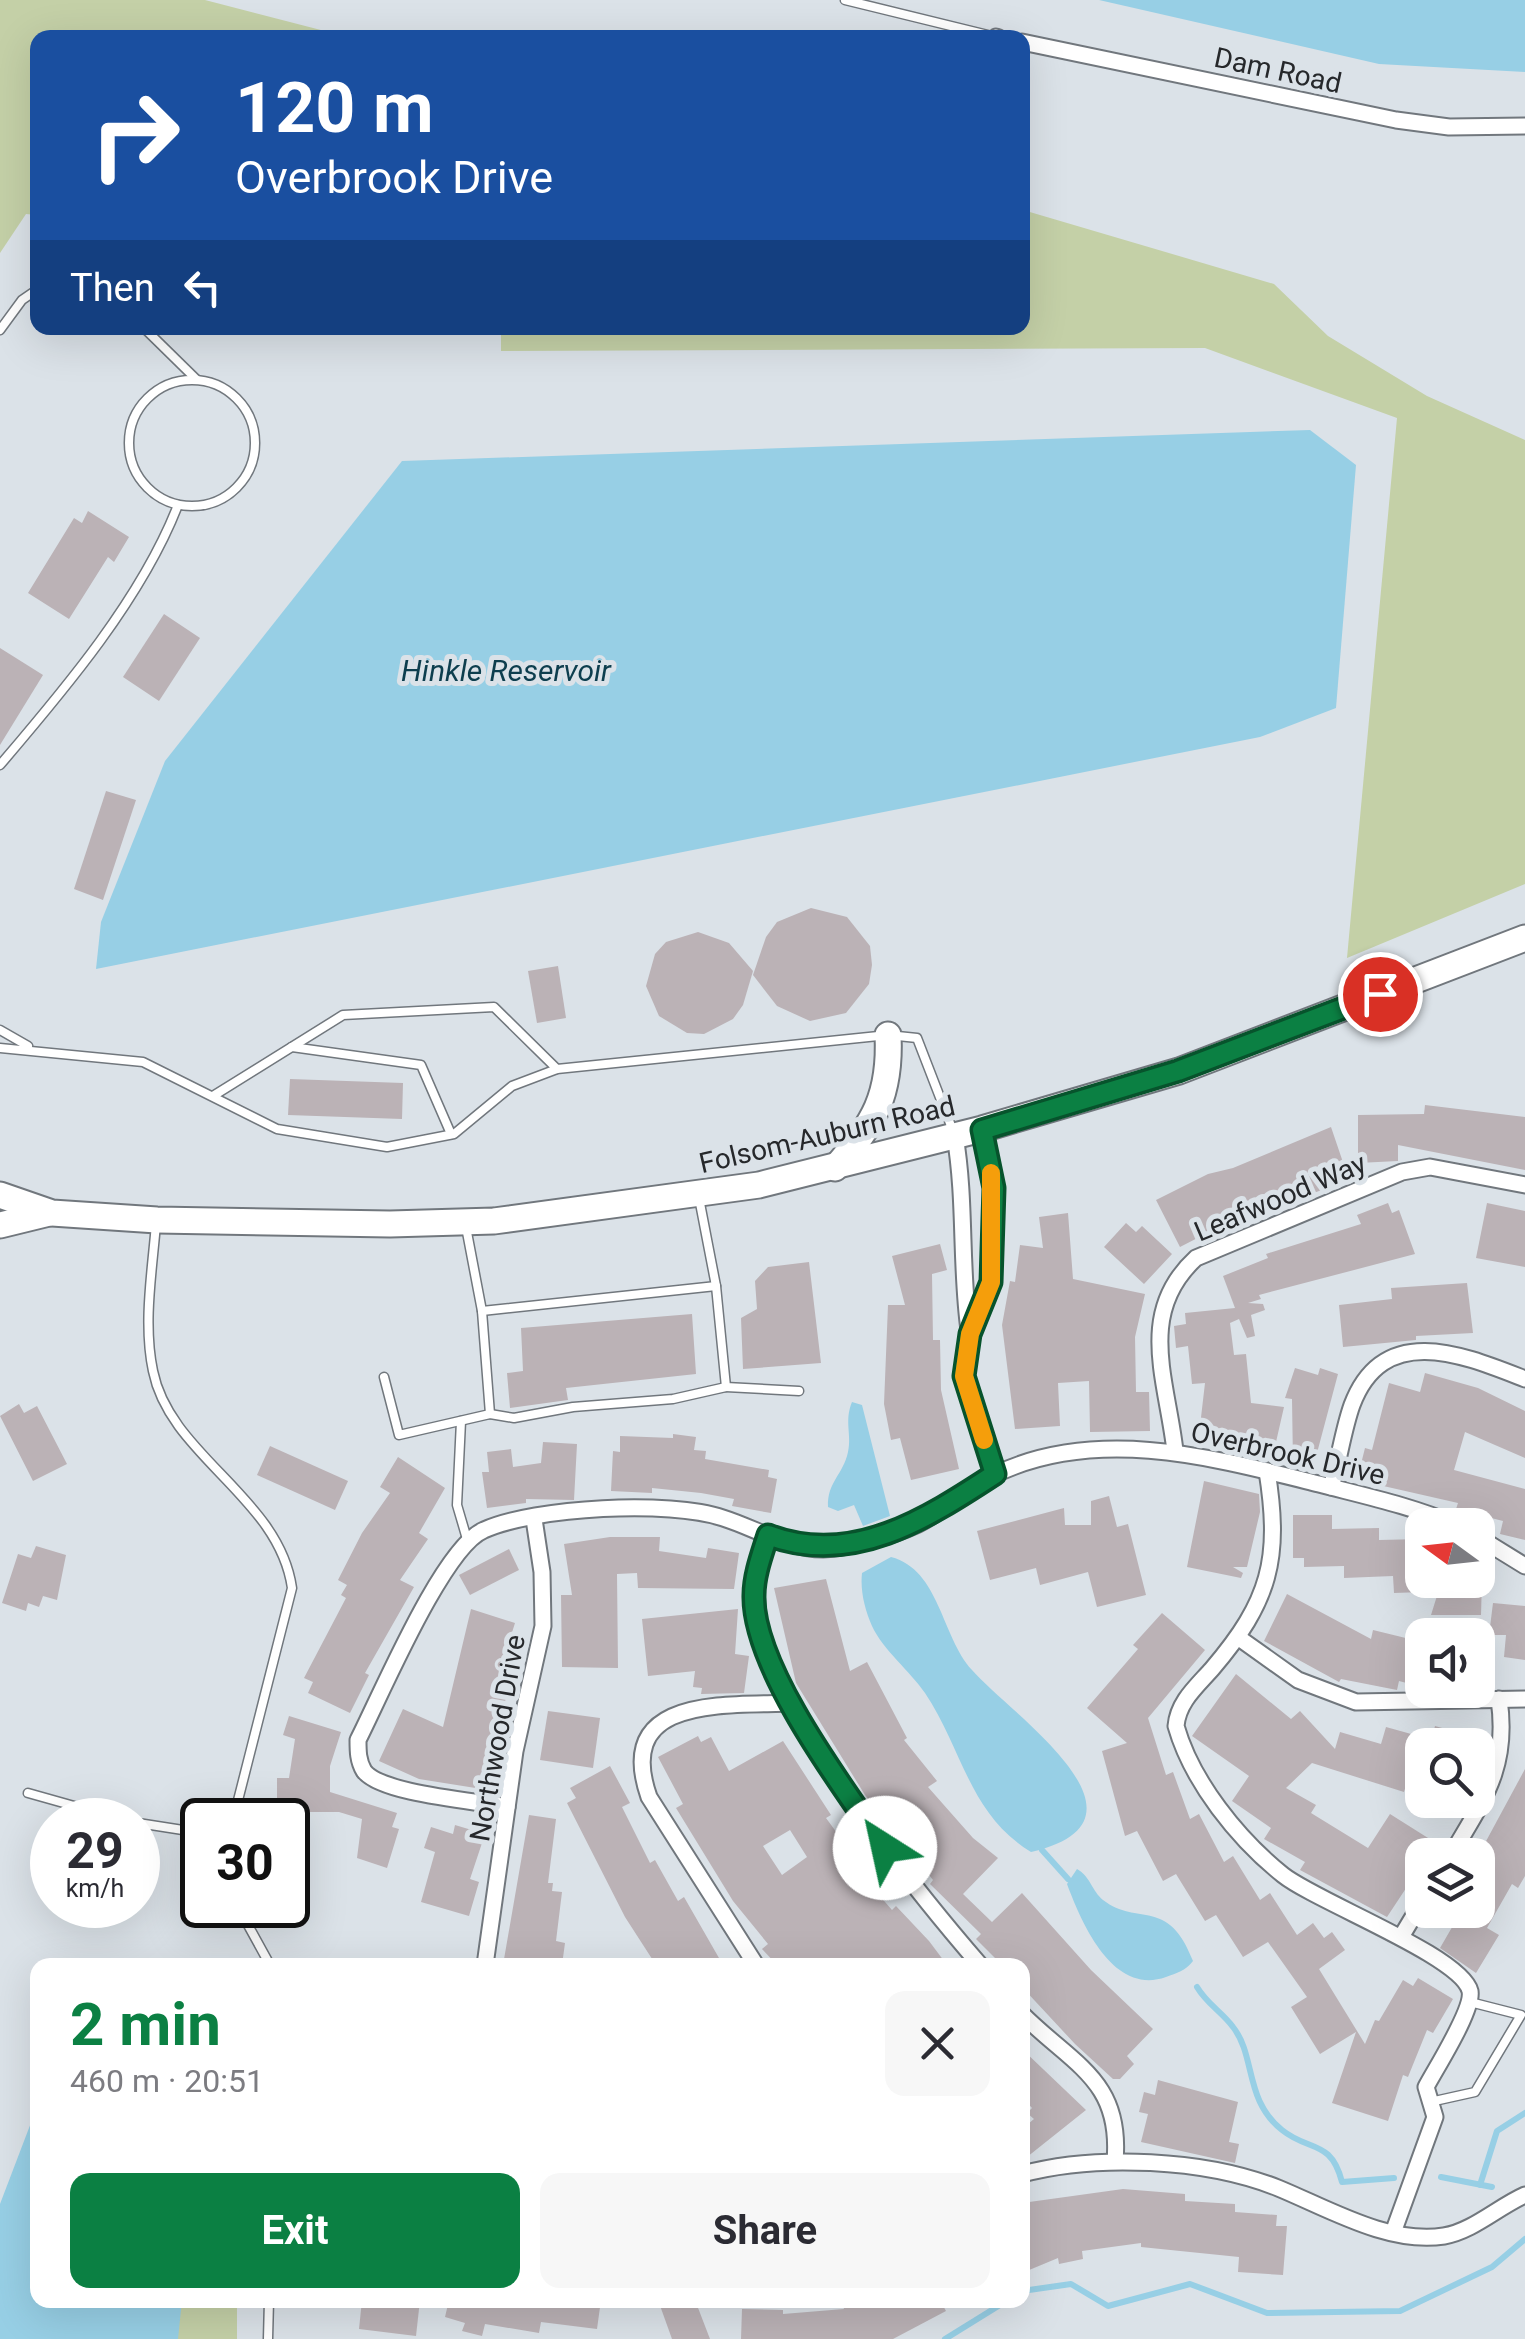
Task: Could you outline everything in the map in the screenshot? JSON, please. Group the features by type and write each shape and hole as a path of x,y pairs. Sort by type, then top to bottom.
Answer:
{"main road":[{"name":"Folsom-Auburn Road","path":"52,1213 156,1220 465,1222 698,1194 836,1168 982,1130 1197,1064 1525,938"},
{"path":"836,1168 881,1104 890,1073 888,1035"},
{"path":"0,1196 52,1213"},
{"path":"0,1225 52,1213"}],"street":[{"name":"Dam Road","path":"1030,44 1396,120 1450,128 1525,126"},
{"path":"982,1130 994,1188 991,1282 970,1334 964,1376 995,1474"},
{"path":"955,1136 965,1193 961,1272 970,1334"},
{"name":"Leafwood Way","path":"1175,1451 1158,1324 1164,1298 1176,1275 1196,1258 1402,1172 1430,1167 1525,1184"},
{"path":"1331,1487 1352,1406 1365,1382 1385,1363 1409,1352 1436,1349 1525,1379"},
{"name":"Overbrook Drive","path":"468,1540 485,1530 534,1519 659,1507 720,1517 805,1547 844,1546 918,1524 995,1474 1093,1452 1175,1451 1331,1487 1405,1509"},
{"path":"1266,1471 1276,1528 1268,1573 1253,1617 1177,1712 1180,1740 1204,1786 1242,1835 1284,1876 1401,1938 1464,1977 1470,2002 1426,2088 1434,2118 1394,2230"},
{"name":"Northwood Drive","path":"486,1958 526,1686 542,1626 542,1572 534,1519"},
{"path":"768,1535 754,1595 756,1620 792,1703 818,1749 907,1880 974,1958"},
{"path":"468,1540 454,1554 358,1740 358,1756 364,1771 390,1786 508,1806"},
{"path":"1495,1547 1525,1566"},
{"path":"1239,1638 1298,1680 1356,1702 1525,1699"},
{"path":"1459,1838 1500,1764 1504,1732 1499,1699"},
{"path":"752,1958 649,1797 642,1775 643,1752 653,1730 670,1715 692,1707 792,1703"},
{"path":"1401,1938 1407,1928"},
{"path":"1030,2022 1104,2092 1116,2117 1116,2161"},
{"path":"1030,2173 1116,2161 1240,2176 1350,2219 1420,2237 1446,2236 1525,2196"}],"lane":[{"path":"845,0 968,30"},
{"path":"0,330 30,294"},
{"path":"151,335 196,379"},
{"path":"196,379 216,383 241,402 254,430 255,452 236,488 208,503 178,505 158,497 138,474 128,444 131,423 156,390 196,379"},
{"path":"0,764 61,692 129,594 162,544 178,505"},
{"path":"213,1096 344,1015 494,1007 557,1069"},
{"path":"0,1030 32,1048"},
{"path":"0,1048 32,1048 143,1062 276,1129 387,1146 451,1134 512,1086 557,1069 888,1035 917,1038 955,1136"},
{"path":"292,1047 420,1064 451,1134"},
{"path":"698,1194 716,1286 726,1387"},
{"path":"156,1220 149,1312 153,1373 178,1424 268,1526 288,1562 292,1588 239,1798"},
{"path":"465,1222 482,1312 490,1414"},
{"path":"482,1312 716,1286"},
{"path":"384,1377 399,1435 490,1414 514,1418 673,1399 726,1387 799,1391"},
{"path":"461,1421 457,1504 468,1540"},
{"path":"28,1793 46,1798"},
{"path":"250,1928 266,1958"},
{"path":"1430,2102 1475,2092 1521,2015 1470,2002"},
{"path":"268,2339 269,2308"}],"green space":[{"path":"0,0 205,0 321,30 30,30 30,214 26,214 0,253"},
{"path":"1030,212 1274,284 1328,336 1427,396 1525,440 1525,884 1347,958 1397,418 1205,348 501,351 501,335 1030,335"},
{"path":"113,2308 237,2308 237,2339 101,2339"}],"water":[{"path":"1099,0 1525,0 1525,72 1379,64"},
{"name":"Hinkle Reservoir","path":"1310,430 1356,465 1336,708 1260,737 96,969 101,922 165,761 402,461"},
{"path":"852,1402 862,1405 890,1516 863,1526 854,1505 838,1511 828,1507 830,1491 848,1452"},
{"path":"891,1557 920,1575 972,1670 1068,1765 1083,1792 1086,1816 1070,1837 1031,1852 1010,1837 980,1800 925,1693 883,1644 869,1620 862,1573"},
{"path":"1077,1869 1103,1900 1116,1908 1163,1920 1183,1941 1193,1961 1177,1973 1147,1980 1130,1976 1115,1966 1091,1936 1073,1900 1067,1884"},
{"path":"30,2125 30,2308 181,2308 178,2339 0,2339 0,2204"}],"building":[{"path":"88,511 129,537 114,562 108,557 69,619 28,593 74,518 82,523"},
{"path":"164,614 200,638 159,701 123,677"},
{"path":"0,648 43,675 0,745"},
{"path":"106,791 136,800 103,900 74,889"},
{"path":"811,908 847,917 870,946 872,965 869,984 846,1013 810,1021 777,1006 753,975 766,937 777,922"},
{"path":"698,932 729,943 753,971 743,1005 733,1019 704,1034 687,1033 659,1016 646,986 655,954 666,942"},
{"path":"558,966 566,1018 537,1023 528,971"},
{"path":"290,1079 403,1083 402,1119 288,1115"},
{"path":"1425,1105 1525,1117 1525,1170 1398,1145 1398,1161 1358,1163 1358,1115 1424,1114"},
{"path":"1331,1127 1349,1180 1213,1230 1180,1247 1156,1200 1208,1174 1233,1168"},
{"path":"1388,1203 1392,1213 1399,1210 1415,1254 1259,1295 1261,1299 1248,1303 1263,1304 1265,1310 1251,1315 1255,1336 1247,1338 1239,1319 1230,1323 1234,1355 1246,1354 1251,1403 1284,1407 1276,1442 1212,1435 1212,1427 1200,1426 1205,1383 1192,1384 1188,1346 1176,1348 1174,1326 1186,1324 1185,1313 1235,1308 1223,1276 1268,1258 1266,1254 1361,1224 1357,1215"},
{"path":"1487,1203 1525,1211 1525,1267 1476,1258"},
{"path":"1068,1213 1073,1279 1145,1294 1135,1337 1136,1392 1149,1392 1150,1431 1090,1432 1089,1381 1058,1383 1060,1426 1015,1429 1002,1325 1010,1281 1015,1282 1020,1245 1043,1248 1039,1217"},
{"path":"1126,1223 1136,1232 1142,1226 1172,1254 1144,1284 1104,1247"},
{"path":"940,1244 947,1270 932,1274 933,1340 940,1340 941,1390 959,1469 911,1480 900,1438 891,1440 884,1404 888,1305 905,1305 892,1256"},
{"path":"809,1262 821,1363 743,1369 741,1318 757,1309 755,1281 768,1267"},
{"path":"1467,1283 1473,1333 1416,1336 1416,1340 1343,1347 1339,1305 1392,1299 1391,1288"},
{"path":"692,1314 696,1374 566,1388 568,1400 510,1408 507,1373 523,1371 521,1328"},
{"path":"1295,1368 1318,1375 1320,1368 1338,1374 1313,1468 1293,1463 1292,1399 1285,1398"},
{"path":"1425,1373 1478,1388 1525,1411 1525,1458 1465,1432 1454,1470 1525,1489 1525,1540 1500,1534 1503,1521 1495,1519 1495,1508 1456,1508 1458,1503 1357,1480 1365,1448 1372,1450 1389,1383 1420,1392"},
{"path":"19,1404 24,1413 37,1406 67,1464 33,1481 0,1416"},
{"path":"673,1434 696,1437 694,1450 706,1451 705,1459 769,1470 768,1477 777,1479 771,1513 732,1506 734,1499 701,1493 652,1488 652,1493 611,1491 613,1451 620,1452 620,1436 673,1438"},
{"path":"543,1442 577,1444 574,1500 526,1499 526,1503 487,1508 482,1472 489,1472 487,1452 511,1449 513,1467 541,1463"},
{"path":"270,1446 348,1481 335,1510 257,1475"},
{"path":"398,1457 445,1488 419,1533 428,1539 400,1580 414,1587 365,1673 369,1675 350,1713 308,1693 313,1682 304,1678 346,1598 341,1595 347,1585 338,1580 362,1533 390,1493 380,1487"},
{"path":"1204,1481 1259,1494 1260,1512 1247,1567 1233,1567 1243,1573 1241,1578 1187,1567"},
{"path":"1109,1496 1117,1527 1128,1524 1146,1595 1097,1607 1088,1572 1040,1585 1036,1568 990,1580 977,1531 1064,1508 1065,1525 1091,1525 1091,1501"},
{"path":"1293,1515 1332,1515 1332,1529 1379,1528 1379,1540 1405,1539 1405,1593 1394,1593 1393,1576 1344,1578 1344,1566 1304,1567 1304,1558 1293,1558"},
{"path":"610,1537 660,1537 659,1551 706,1558 708,1548 739,1553 734,1589 638,1588 637,1573 617,1574 618,1668 562,1667 561,1595 572,1595 564,1544"},
{"path":"36,1546 66,1555 57,1600 43,1596 39,1607 28,1603 26,1611 2,1603 18,1554 31,1558"},
{"path":"509,1549 519,1570 470,1595 459,1575"},
{"path":"826,1579 850,1671 867,1662 907,1738 904,1740 937,1781 928,1787 973,1838 998,1858 963,1894 992,1922 1022,1893 1091,1970 1153,2029 1127,2056 1134,2064 1120,2079 1113,2079 1075,2044 1030,1996 1030,1958 995,1958 976,1939 981,1934 930,1884 933,1880 865,1795 796,1683 774,1588"},
{"path":"1287,1594 1371,1639 1373,1630 1405,1638 1405,1683 1399,1681 1397,1690 1341,1679 1339,1682 1264,1641"},
{"path":"1436,1598 1481,1598 1481,1615 1431,1615"},
{"path":"1493,1603 1525,1606 1525,1660 1504,1657 1506,1635 1495,1635 1495,1618 1491,1618"},
{"path":"471,1609 515,1623 502,1664 512,1666 488,1790 419,1779 379,1761 403,1709 443,1727"},
{"path":"738,1609 735,1654 749,1656 744,1693 701,1694 702,1688 693,1687 695,1671 648,1676 642,1619"},
{"path":"1162,1613 1205,1650 1148,1718 1166,1775 1173,1772 1190,1819 1199,1814 1224,1862 1233,1856 1260,1900 1270,1893 1297,1935 1313,1923 1324,1938 1332,1932 1345,1950 1319,1969 1365,2044 1375,2020 1379,2021 1403,1980 1413,1986 1418,1978 1453,1999 1433,2033 1427,2030 1408,2077 1403,2075 1388,2121 1332,2103 1356,2032 1320,2054 1291,2007 1307,1997 1268,1942 1243,1957 1216,1915 1205,1921 1176,1874 1163,1881 1137,1831 1125,1836 1102,1751 1127,1743 1087,1708 1138,1649 1133,1645"},
{"path":"1236,1674 1291,1719 1300,1711 1335,1749 1340,1732 1381,1744 1386,1727 1405,1732 1404,1792 1312,1763 1286,1788 1316,1805 1311,1813 1368,1848 1390,1814 1428,1838 1405,1838 1405,1890 1387,1917 1300,1870 1305,1862 1264,1839 1271,1828 1232,1801 1249,1776 1192,1736"},
{"path":"548,1711 600,1718 593,1768 540,1760"},
{"path":"289,1716 341,1732 330,1766 330,1792 397,1813 392,1827 399,1829 387,1868 357,1858 362,1819 339,1812 310,1812 310,1798 277,1798 277,1778 289,1778 295,1739 283,1735"},
{"path":"698,1736 701,1742 711,1737 729,1771 783,1741 831,1815 826,1818 856,1859 851,1863 942,1958 770,1958 762,1949 768,1944 733,1901 676,1808 683,1804 658,1757","holes":["790,1830 807,1857 782,1875 763,1846"]},
{"path":"610,1766 630,1803 622,1807 650,1863 655,1860 678,1901 684,1897 719,1958 651,1958 625,1917 567,1803 576,1798 570,1788"},
{"path":"1525,1769 1525,1876 1518,1888 1512,1884 1495,1914 1495,1838 1488,1838"},
{"path":"529,1815 556,1819 548,1883 553,1883 552,1891 562,1892 556,1941 565,1943 563,1958 504,1958"},
{"path":"455,1825 485,1834 470,1879 479,1882 469,1916 421,1902 435,1852 424,1848 431,1827 453,1834"},
{"path":"1452,1928 1487,1928 1499,1935 1476,1973 1440,1948"},
{"path":"1030,2057 1086,2110 1030,2155"},
{"path":"1158,2080 1238,2102 1229,2142 1239,2144 1235,2163 1141,2142 1148,2114 1139,2112 1144,2092 1155,2095"},
{"path":"1123,2189 1185,2194 1185,2201 1235,2204 1235,2212 1277,2215 1276,2226 1287,2226 1283,2275 1238,2272 1239,2257 1141,2247 1141,2243 1082,2251 1083,2259 1059,2264 1058,2258 1030,2270 1030,2202"},
{"path":"361,2308 419,2308 416,2336 359,2329"},
{"path":"447,2308 600,2308 597,2329 541,2322 539,2333 485,2324 482,2336 462,2331 465,2323 445,2317"},
{"path":"661,2308 698,2308 710,2339 672,2339"},
{"path":"742,2309 783,2310 783,2314 844,2309 946,2311 893,2339 741,2339"}],"waterway":[{"path":"1042,1850 1068,1879"},
{"path":"1197,1987 1240,2039 1256,2092 1270,2118 1282,2130 1325,2152 1342,2182 1394,2178"},
{"path":"1480,2185 1497,2131 1525,2113"},
{"path":"1441,2177 1492,2187"},
{"path":"1030,2290 1071,2284 1108,2306 1190,2284 1267,2313 1400,2311 1492,2267 1525,2239"},
{"path":"945,2339 995,2308"}],"slow traffic":[{"path":"984,1440 964,1376 970,1334 991,1282 991,1173"}],"route":[{"path":"885,1848 818,1749 784,1688 756,1620 758,1564 768,1535 805,1547 844,1546 918,1524 995,1474 964,1376 970,1334 991,1282 994,1188 982,1130 1178,1071 1380,994"}]}
